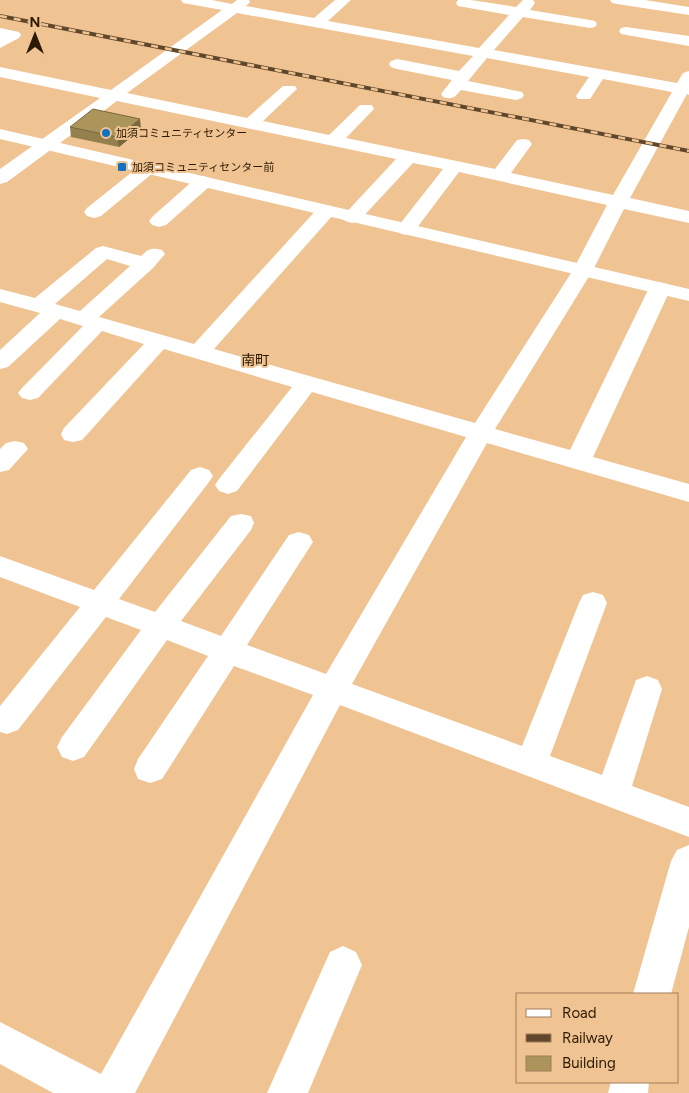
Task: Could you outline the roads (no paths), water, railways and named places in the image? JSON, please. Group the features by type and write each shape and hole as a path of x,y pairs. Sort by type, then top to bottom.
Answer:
{"street":[{"path":"113,1093 333,689 480,434 583,270 686,79 599,74 317,23 240,4 188,0"},
{"path":"317,23 344,0"},
{"path":"456,85 483,52 531,0"},
{"path":"617,0 689,11"},
{"path":"463,3 590,24"},
{"path":"0,178 240,4"},
{"path":"626,31 689,41"},
{"path":"0,32 14,35 0,43"},
{"path":"397,64 456,85 516,94"},
{"path":"0,72 455,166 689,218"},
{"path":"584,96 599,74"},
{"path":"250,124 290,89"},
{"path":"333,142 366,109"},
{"path":"0,134 689,294"},
{"path":"499,176 523,144"},
{"path":"352,217 408,157"},
{"path":"406,229 455,166"},
{"path":"94,212 148,168"},
{"path":"160,221 203,182"},
{"path":"200,351 326,211"},
{"path":"0,362 47,308 103,252 152,258 91,321 30,393"},
{"path":"578,461 660,288"},
{"path":"0,295 689,493"},
{"path":"72,434 160,340"},
{"path":"228,485 307,383"},
{"path":"7,721 200,476"},
{"path":"73,747 161,626 241,523"},
{"path":"150,769 299,542"},
{"path":"0,566 689,822"},
{"path":"531,763 592,603"},
{"path":"613,793 647,689"},
{"path":"652,993 689,860"},
{"path":"287,1093 343,965"},
{"path":"0,1042 94,1093"}],"railway":[{"path":"0,16 689,151"}],"place":[{"name":"加須コミュニティセンター","path":"106,133"},
{"name":"加須コミュニティセンター前","path":"122,167"}],"district":[{"name":"南町","path":"255,360"}]}
